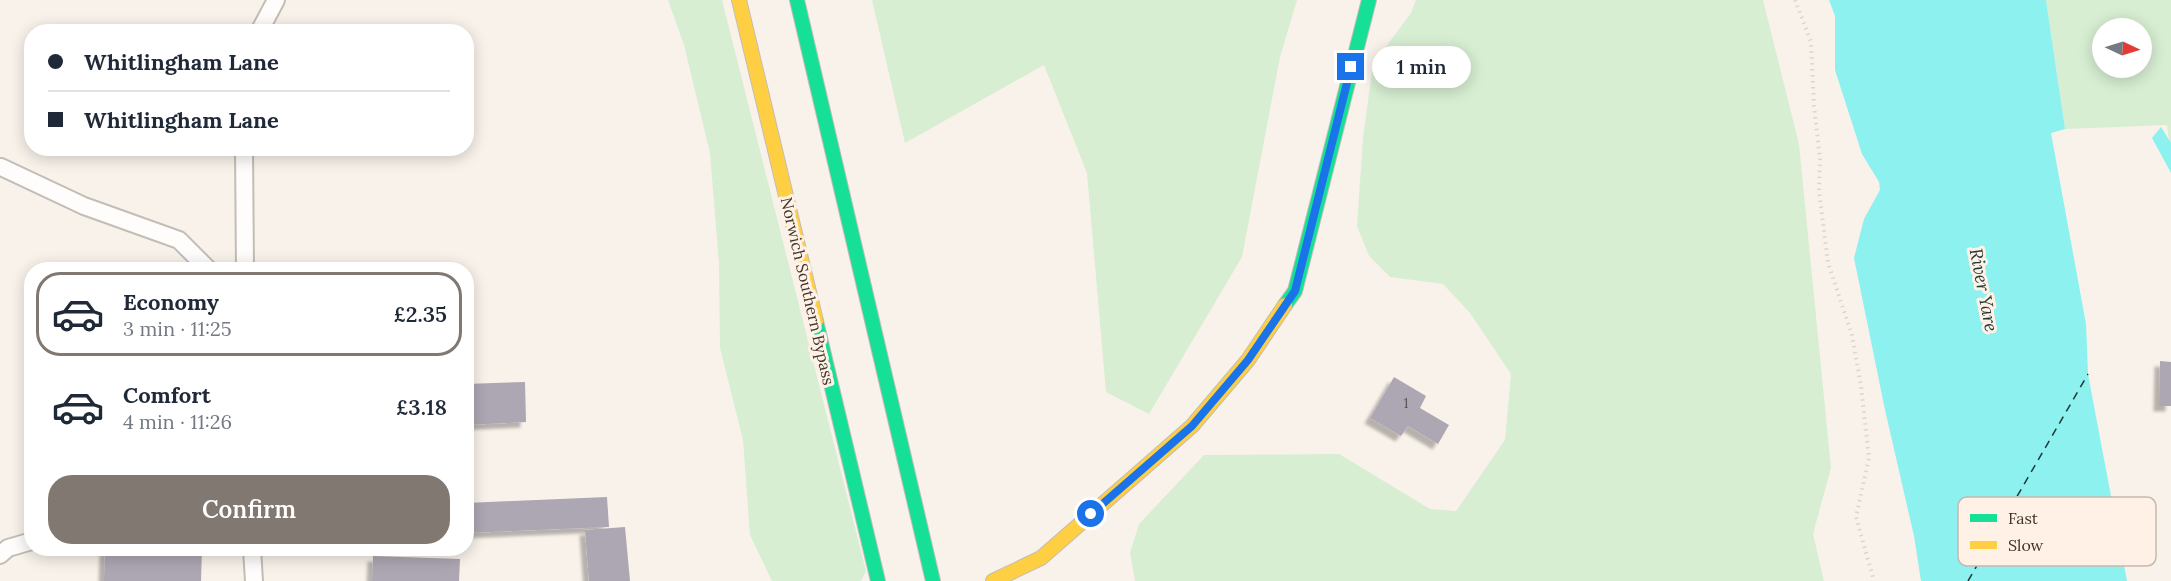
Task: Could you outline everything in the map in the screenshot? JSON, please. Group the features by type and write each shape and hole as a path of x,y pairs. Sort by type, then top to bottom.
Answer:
{"main road":[{"name":"Norwich Southern Bypass","path":"739,0 878,581"},
{"path":"797,0 933,581"},
{"path":"993,581 1041,558 1192,426 1248,360 1295,291 1369,0"}],"lane":[{"path":"264,24 276,0"},
{"path":"244,156 245,262"},
{"path":"1,167 84,206 179,240 201,262"},
{"path":"0,555 8,548 24,543"},
{"path":"252,556 254,581"}],"path":[{"path":"1795,0 1811,42 1814,106 1820,159 1819,191 1828,263 1852,335 1861,386 1869,458 1856,517 1874,581"}],"green space":[{"path":"668,0 722,0 866,571 861,581 772,581 750,535 743,440 720,348 719,264 710,153 684,45"},
{"path":"872,0 1297,0 1280,57 1242,257 1149,414 1106,392 1087,173 1044,65 905,143"},
{"path":"1416,0 1763,0 1799,144 1831,468 1813,534 1824,581 1135,581 1130,553 1139,524 1204,455 1339,454 1430,509 1456,511 1505,440 1511,374 1470,313 1443,284 1390,277 1369,256 1357,226 1363,138 1373,64 1411,13"},
{"path":"2046,0 2171,0 2171,154 2167,125 2065,129"}],"water":[{"name":"River Yare","path":"1829,0 2046,0 2065,129 2051,133 2086,324 2088,374 2111,497 1958,497 1958,566 2124,566 2127,581 1921,581 1914,536 1854,258 1864,219 1880,190 1879,182 1862,154 1835,70 1835,16"},
{"path":"2161,127 2171,143 2171,173 2152,138"}],"building":[{"path":"2160,361 2171,362 2171,406 2159,406"},
{"path":"1394,377 1426,396 1420,408 1449,425 1438,444 1408,426 1401,436 1370,418"},
{"path":"525,382 526,422 474,425 474,384"},
{"path":"607,497 609,527 474,533 474,503"},
{"path":"625,527 630,581 589,581 585,530"},
{"path":"105,556 202,556 201,581 104,581"},
{"path":"373,556 460,559 459,581 372,581"}],"ferry route":[{"path":"2017,497 2088,374"},
{"path":"1968,581 1977,566"}],"traffic: fast":[{"path":"797,0 933,581"},
{"path":"1285,305 1295,291 1369,0"},
{"path":"816,321 878,581"}],"traffic: slow":[{"path":"739,0 816,321"},
{"path":"993,581 1041,558 1192,426 1248,360 1285,305"}],"route":[{"path":"1091,514 1192,426 1248,360 1295,291 1351,67"}]}
